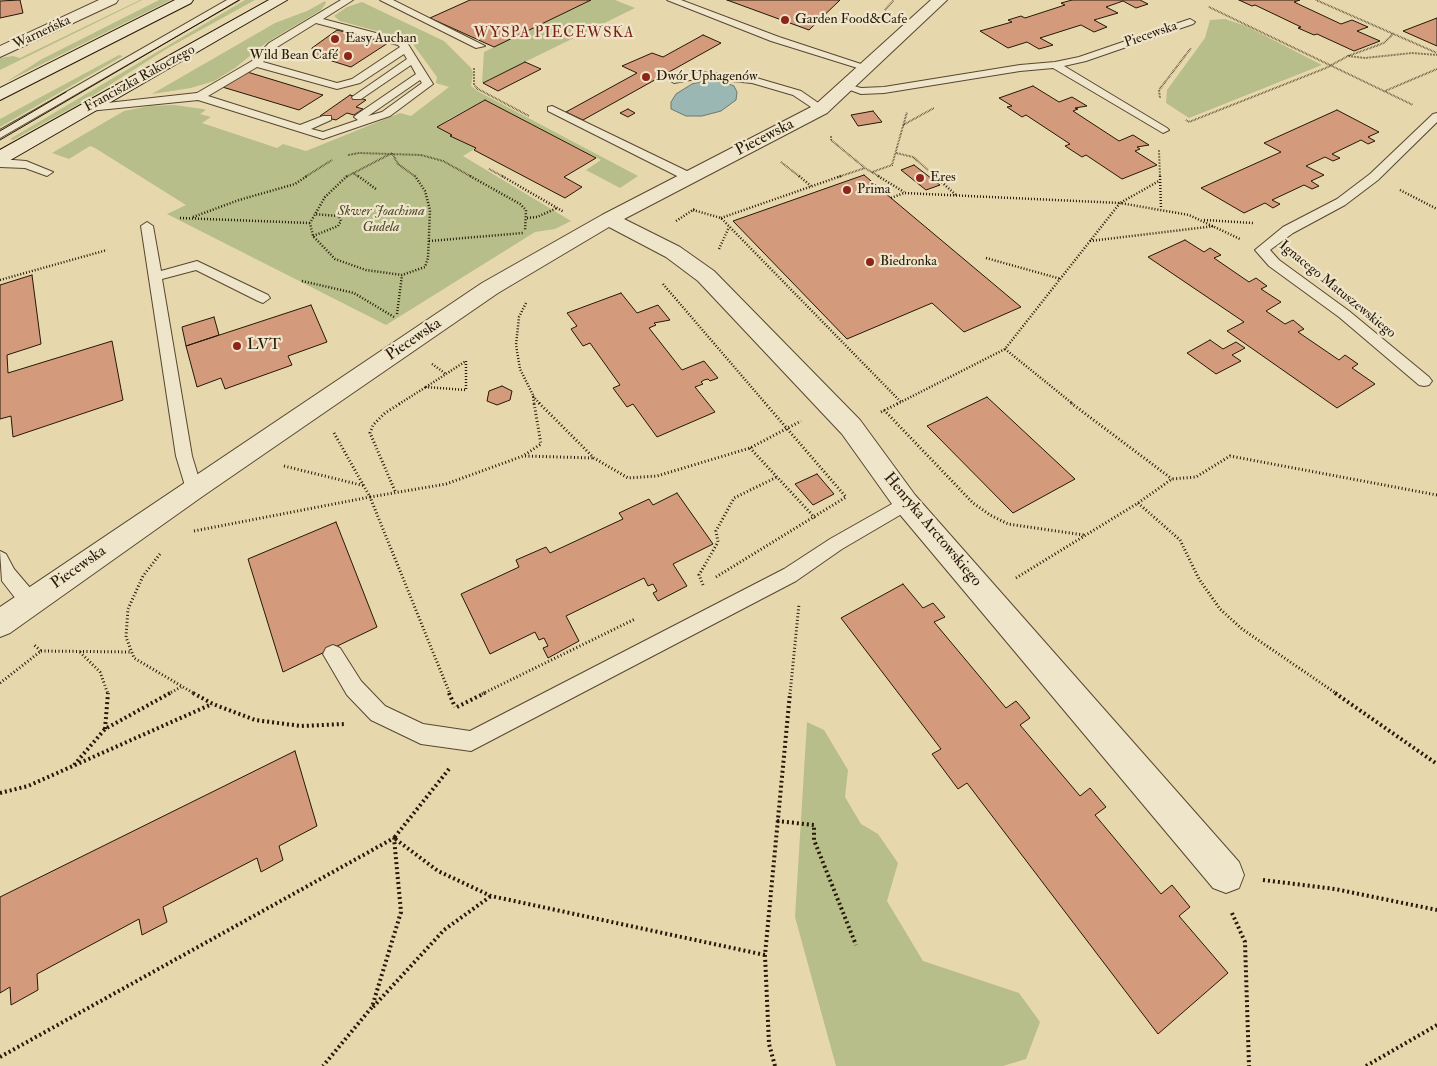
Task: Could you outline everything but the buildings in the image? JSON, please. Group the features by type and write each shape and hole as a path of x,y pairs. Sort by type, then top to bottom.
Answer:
{"street":[{"name":"Warneńska","path":"0,52 111,0"},
{"path":"0,95 186,0"},
{"name":"Franciszka Rakoczego","path":"0,158 280,0"},
{"name":"Piecewska","path":"0,624 194,489 490,288 609,219 821,108 868,68 940,0"},
{"name":"Henryka Arctowskiego","path":"609,219 673,252 706,276 831,405 851,427 906,503 988,596 1226,875"}],"lane":[{"path":"0,147 5,132 234,0"},
{"path":"89,108 200,96 256,63 273,45 348,0"},
{"path":"385,0 480,46"},
{"path":"672,0 775,39 868,68"},
{"path":"200,96 206,100 323,136 346,128 421,74 402,43 315,20"},
{"name":"Piecewska","path":"847,87 861,92 884,90 1020,68 1055,65 1082,59 1190,22"},
{"path":"256,63 337,86 356,81 405,48"},
{"path":"357,97 413,60"},
{"path":"1055,65 1163,130"},
{"path":"674,80 701,75 728,76 753,80 797,92 821,108"},
{"path":"552,109 690,177"},
{"name":"Ignacego Matuszewskiego","path":"1424,382 1344,314 1274,263 1262,250 1288,230 1341,202 1374,177 1437,116"},
{"path":"298,129 327,118"},
{"path":"0,163 26,165 47,172"},
{"path":"147,226 184,456 194,489"},
{"path":"155,277 197,265 263,298"},
{"path":"332,654 354,688 378,713 421,734 471,741 790,575 836,544 906,503"},
{"path":"0,559 8,575 30,602"}],"path":[{"path":"1316,0 1437,54"},
{"path":"1207,6 1420,108"},
{"path":"1182,118 1189,122 1384,43 1393,34"},
{"path":"1161,105 1159,90 1194,44"},
{"path":"1348,56 1366,58 1412,53 1437,54"},
{"path":"471,65 475,69 474,85 478,89 531,117"},
{"path":"1384,91 1437,69"},
{"path":"872,172 892,165 907,110"},
{"path":"1161,209 1159,145 1163,130"},
{"path":"831,140 865,168 904,193"},
{"path":"340,157 359,153 392,153 421,155 444,161 520,204 526,210 526,232 517,235 429,241"},
{"path":"392,153 398,164 416,178 424,191 430,210 429,241 425,267 402,275 360,268 334,259 313,236 310,223 325,197 338,183 353,172 392,153"},
{"path":"896,153 913,157 956,195"},
{"path":"193,217 239,200 295,184 321,165 334,159"},
{"path":"779,160 811,187"},
{"path":"865,168 721,218 902,402"},
{"path":"489,169 570,216"},
{"path":"353,172 376,188"},
{"path":"1374,177 1437,208"},
{"path":"851,427 1006,349 1120,203 1159,181"},
{"path":"891,198 904,193 1120,203 1189,215 1216,226 1262,250"},
{"path":"527,218 557,208"},
{"path":"313,236 338,226 341,221 339,216 314,214"},
{"path":"180,218 310,223"},
{"path":"1090,242 1216,226"},
{"path":"0,280 107,250"},
{"path":"986,258 1061,279"},
{"path":"302,281 339,288 370,300 396,319 402,275"},
{"path":"659,280 846,497 815,518 694,590"},
{"path":"490,288 526,303 519,317 516,345 520,369 533,395 561,427 594,458 628,478 657,476 750,448 831,405"},
{"path":"1006,349 1080,410 1172,479"},
{"path":"395,491 370,433 373,425 385,413 426,386 466,361 466,390 426,386"},
{"path":"434,365 446,374"},
{"path":"191,531 395,491 446,484 523,456 541,444 533,395"},
{"path":"884,410 973,503 990,515 1008,524 1084,535"},
{"path":"0,1058 394,838 471,741 370,497 333,431"},
{"path":"750,448 815,518 836,544"},
{"path":"523,456 594,458"},
{"path":"988,596 1138,503 1172,479 1196,476 1230,456 1437,495"},
{"path":"276,464 365,486"},
{"path":"703,585 699,575 718,542 716,532 734,498 778,477"},
{"path":"1138,503 1180,540 1199,579 1220,610 1437,764"},
{"path":"161,553 143,576 128,609 126,637 134,658 213,704 255,720 301,726 362,724 378,713"},
{"path":"775,1066 769,1044 765,954 801,583 790,575"},
{"path":"456,708 641,616"},
{"path":"36,646 41,651"},
{"path":"0,683 41,651 132,652"},
{"path":"80,652 100,672 108,693 105,729"},
{"path":"72,767 105,729 182,687"},
{"path":"0,793 28,786 213,704"},
{"path":"777,821 814,825 814,840 856,945"},
{"path":"394,838 438,871 491,896 765,954"},
{"path":"372,1007 401,912 394,838"},
{"path":"1250,1066 1245,942 1227,903 1226,875 1335,889 1437,910"},
{"path":"323,1066 372,1007 444,930 491,896"},
{"path":"1366,1066 1437,1025"}],"green space":[{"path":"142,0 0,70 0,58 13,56 20,58"},
{"path":"159,0 171,0 6,82 42,59"},
{"path":"245,0 255,0 168,48 86,100 13,140 10,139"},
{"path":"591,0 615,0 635,8 482,83 484,52"},
{"path":"325,1 326,3 321,10 266,43 235,68 214,81 191,88 152,94 275,23 307,11"},
{"name":"Skwer Joachima Gudela","path":"362,2 444,41 471,68 473,73 471,86 479,92 638,176 620,188 586,170 601,160 485,100 449,119 438,127 451,136 476,148 463,156 571,221 555,229 535,232 386,325 167,214 186,205 95,148 90,146 69,159 52,153 124,111 150,106 174,105 203,109 206,110 200,114 211,117 202,123 277,148 283,144 306,151 400,113 411,116 449,87 436,83 437,77 410,40 340,21 334,16 347,7"},
{"path":"1225,19 1246,26 1322,65 1189,118 1166,103 1167,90 1205,38 1210,20"},
{"path":"119,55 123,56 0,127 0,119"},
{"path":"807,722 824,730 848,770 845,797 861,824 878,834 898,863 887,901 923,961 1019,993 1040,1022 1026,1059 1003,1066 836,1066 795,917"}],"water":[{"path":"704,81 724,82 734,86 737,92 736,100 721,111 702,116 686,116 671,109 671,102 676,94 692,84"}],"tram line":[{"path":"0,140 239,0"},
{"path":"0,131 66,92"}],"place":[{"name":"Garden Food&Cafe","path":"785,20"},
{"name":"Easy Auchan","path":"335,39"},
{"name":"Wild Bean Café","path":"348,56"},
{"name":"Dwór Uphagenów","path":"646,77"},
{"name":"Eres","path":"920,178"},
{"name":"Prima","path":"847,190"},
{"name":"Biedronka","path":"870,262"},
{"name":"LVT","path":"237,346"}],"district":[{"name":"WYSPA PIECEWSKA","path":"554,34"}]}
